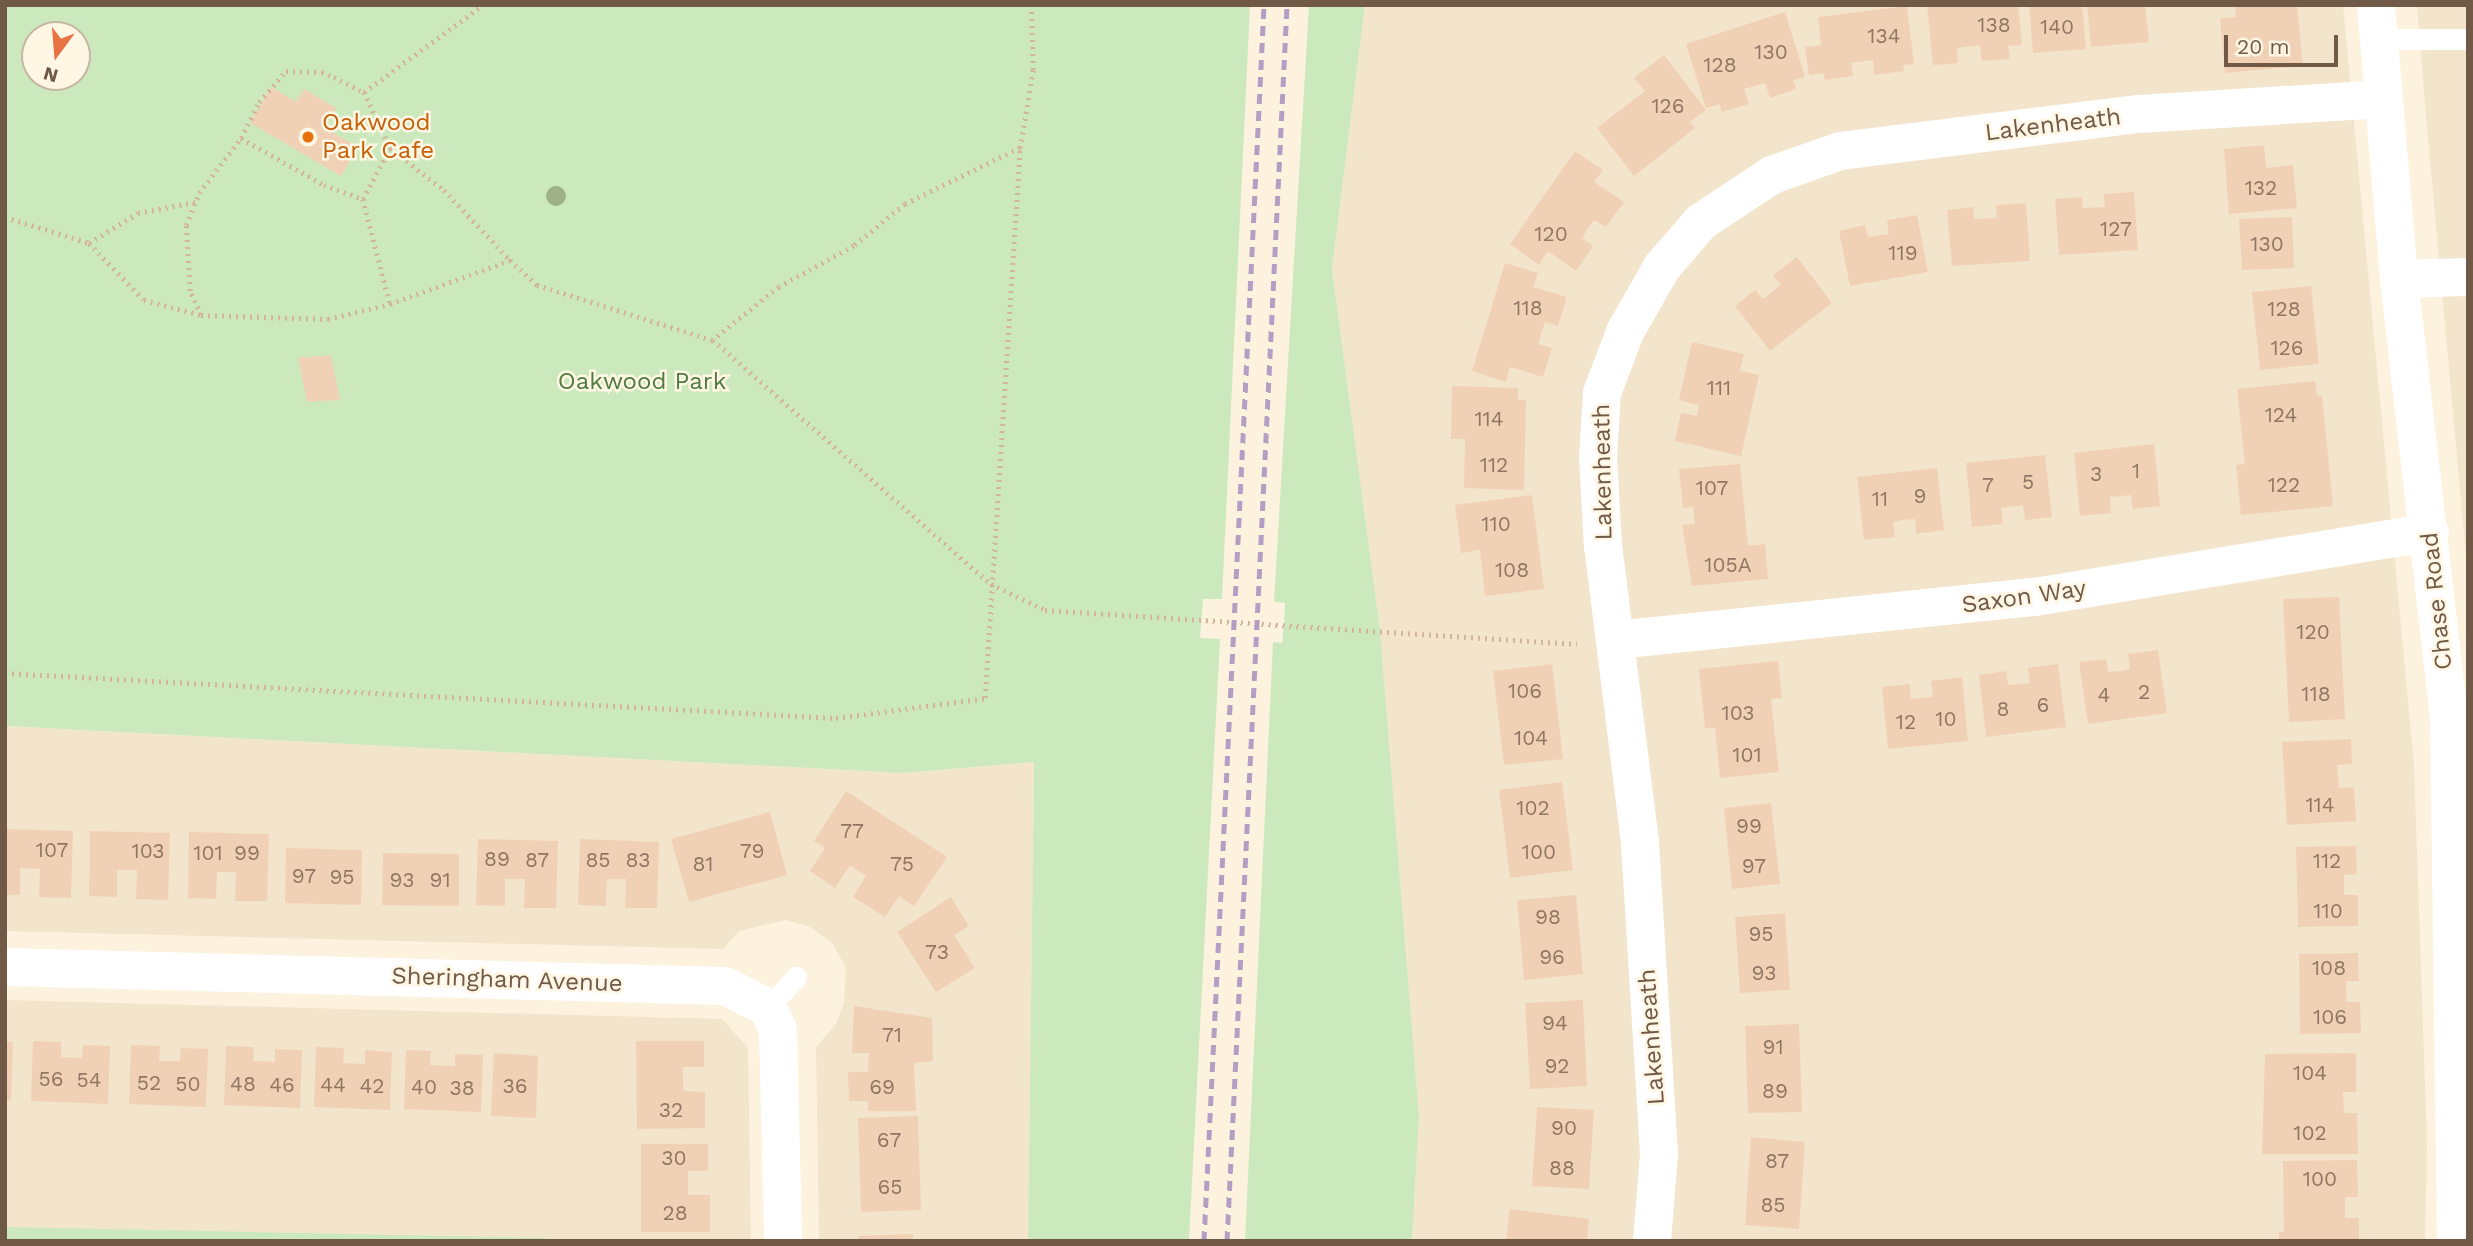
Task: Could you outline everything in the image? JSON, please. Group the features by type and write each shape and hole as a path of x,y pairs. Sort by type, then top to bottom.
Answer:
{"street":[{"name":"Chase Road","path":"2377,22 2399,279 2430,533 2458,715 2460,1017 2456,1241"},
{"name":"Lakenheath","path":"1652,1241 1659,1154 1640,842 1603,547 1598,458 1602,393 1625,332 1662,267 1702,222 1772,175 1840,151 2139,114 2383,99"},
{"path":"2399,279 2468,276"},
{"name":"Saxon Way","path":"1616,640 2035,597 2430,533"},
{"name":"Sheringham Avenue","path":"5,967 725,986 768,1008"},
{"path":"768,1008 780,1042 783,1241"}],"lane":[{"path":"2377,22 2468,39"},
{"path":"768,1008 796,977"}],"path":[{"path":"363,92 483,5"},
{"path":"5,673 836,718 985,698 1020,148 1033,70 1031,5"},
{"path":"201,315 190,291 187,258 186,225 195,202 241,138 259,102 286,71 322,72 363,92 390,148 444,190 537,285 713,340 991,584 1045,610 1284,623 1537,644 1616,640"},
{"path":"241,138 324,185 363,199"},
{"path":"390,148 363,199 390,304"},
{"path":"713,340 779,287 854,246 905,204 1020,148"},
{"path":"89,243 138,213 195,202"},
{"path":"5,217 89,243 144,300 201,315 328,319 390,304 510,260"}],"shaded area":[{"path":"1365,5 2343,5 2414,765 2427,1143 2425,1241 1412,1241 1419,1116 1380,630 1332,269"},
{"path":"2417,5 2468,5 2468,578 2424,93"},
{"path":"5,726 903,773 1034,762 1028,1241 819,1241 816,1047 836,1024 844,1003 846,968 833,944 810,927 786,920 739,931 723,949 5,931"},
{"path":"5,1000 722,1019 748,1048 751,1241 5,1241"}],"green space":[{"name":"Oakwood Park","path":"5,5 1250,5 1222,599 1203,599 1200,638 1220,639 1189,1241 1028,1241 1034,762 903,773 5,726"},
{"path":"1309,5 1365,5 1332,269 1380,630 1419,1116 1412,1241 1245,1241 1273,642 1282,643 1284,623 1285,603 1274,602"},
{"path":"5,1227 546,1238 546,1241 5,1241"}],"building":[{"path":"1927,5 2018,5 2022,45 2008,46 2010,59 1982,61 1980,45 1957,48 1958,63 1933,65"},
{"path":"2029,5 2082,5 2086,49 2033,53"},
{"path":"2087,5 2145,5 2149,42 2091,47"},
{"path":"2235,5 2297,5 2303,66 2225,73 2220,18 2236,17"},
{"path":"1907,6 1914,64 1903,65 1904,71 1874,75 1873,60 1851,63 1853,76 1825,80 1824,73 1809,75 1805,47 1821,45 1818,17"},
{"path":"1785,12 1805,77 1793,80 1796,89 1770,98 1765,83 1744,89 1749,104 1722,112 1719,104 1706,108 1686,44"},
{"path":"1664,55 1706,110 1690,122 1695,128 1634,176 1597,128 1645,91 1634,78"},
{"name":"Oakwood Park Cafe","path":"271,87 296,102 304,89 336,108 325,128 358,147 341,176 250,123"},
{"path":"2264,145 2266,168 2293,165 2297,208 2229,214 2224,149"},
{"path":"1575,151 1603,170 1594,182 1624,202 1606,227 1594,220 1587,230 1582,238 1593,246 1576,271 1548,251 1539,265 1510,244"},
{"path":"2134,192 2138,250 2059,255 2055,199 2082,197 2083,208 2105,207 2104,194"},
{"path":"2026,203 2030,261 1952,266 1947,210 1973,207 1974,219 1997,218 1996,205"},
{"path":"1917,215 1928,272 1850,286 1839,231 1865,225 1868,237 1889,234 1887,220"},
{"path":"2292,217 2294,268 2242,270 2239,219"},
{"path":"1797,257 1832,303 1770,351 1735,306 1755,290 1763,299 1781,285 1773,275"},
{"path":"1505,263 1538,273 1533,287 1567,297 1558,326 1545,322 1538,344 1552,348 1543,377 1510,367 1506,382 1472,371"},
{"path":"2311,286 2319,364 2260,370 2252,292"},
{"path":"1692,342 1744,354 1740,371 1759,375 1741,456 1675,441 1681,413 1697,416 1699,405 1679,400"},
{"path":"331,355 340,400 307,402 298,358"},
{"path":"2315,381 2317,396 2322,395 2333,506 2241,515 2236,465 2245,464 2237,389"},
{"path":"1452,386 1518,388 1518,400 1526,400 1524,490 1464,488 1465,439 1451,439"},
{"path":"2154,444 2160,506 2133,509 2131,495 2110,497 2111,513 2080,516 2074,453"},
{"path":"2045,455 2052,517 2025,520 2023,505 2001,508 2003,524 1972,527 1966,463"},
{"path":"1740,464 1748,546 1765,544 1768,579 1692,586 1682,525 1695,524 1693,507 1683,508 1679,469"},
{"path":"1937,468 1944,530 1916,534 1915,519 1902,520 1893,522 1895,537 1864,540 1857,477"},
{"path":"1532,495 1544,589 1485,596 1480,550 1461,553 1455,505"},
{"path":"2339,597 2345,719 2289,722 2283,599"},
{"path":"2158,650 2167,713 2088,724 2079,662 2106,659 2108,672 2121,671 2130,669 2128,654"},
{"path":"1778,661 1782,698 1771,699 1779,772 1720,778 1715,728 1705,728 1699,669"},
{"path":"1552,664 1563,759 1504,765 1493,671"},
{"path":"2058,664 2066,727 1986,737 1979,675 2006,671 2008,685 2030,683 2028,668"},
{"path":"1962,677 1968,741 1888,749 1882,687 1910,684 1911,699 1933,697 1931,681"},
{"path":"2351,739 2352,764 2337,765 2339,788 2354,787 2356,821 2287,825 2282,742"},
{"path":"1562,782 1573,870 1510,878 1499,790"},
{"path":"846,791 947,857 914,906 899,896 885,917 853,897 866,876 850,865 835,888 810,871 825,848 814,841"},
{"path":"1771,803 1780,884 1732,889 1724,808"},
{"path":"770,812 787,875 689,902 671,839"},
{"path":"5,829 73,831 71,898 39,897 40,869 20,868 20,895 5,895"},
{"path":"90,831 170,833 168,900 136,899 137,870 117,870 117,897 89,896"},
{"path":"189,832 269,834 267,901 235,901 236,872 217,872 216,899 188,898"},
{"path":"478,839 558,841 556,908 524,908 525,879 505,879 505,906 476,905"},
{"path":"580,839 659,842 657,908 625,908 626,879 607,879 606,906 578,905"},
{"path":"2356,846 2357,874 2344,875 2344,895 2358,895 2358,926 2298,927 2296,847"},
{"path":"286,848 362,850 361,905 285,903"},
{"path":"383,853 459,854 459,906 382,905"},
{"path":"1576,895 1583,974 1524,980 1517,900"},
{"path":"951,897 969,926 954,935 975,968 936,992 897,932"},
{"path":"1785,913 1790,990 1740,993 1735,917"},
{"path":"2358,953 2359,981 2346,981 2346,992 2347,1002 2360,1002 2361,1033 2300,1034 2299,954"},
{"path":"1583,1000 1587,1086 1530,1089 1525,1003"},
{"path":"854,1006 932,1018 933,1061 914,1063 916,1111 868,1111 868,1101 849,1101 848,1072 868,1072 869,1053 852,1053"},
{"path":"1799,1024 1802,1112 1748,1113 1745,1026"},
{"path":"33,1041 61,1042 61,1057 82,1058 83,1045 110,1046 108,1104 31,1101"},
{"path":"636,1041 704,1041 704,1067 683,1067 683,1083 684,1091 705,1092 705,1128 637,1129"},
{"path":"5,1042 13,1042 11,1101 5,1100"},
{"path":"131,1045 160,1046 159,1061 180,1061 181,1048 208,1049 206,1107 129,1104"},
{"path":"226,1046 254,1047 253,1061 275,1062 275,1049 302,1050 300,1108 224,1105"},
{"path":"316,1047 344,1048 343,1063 365,1064 365,1050 392,1052 390,1110 314,1107"},
{"path":"406,1050 431,1051 430,1065 455,1066 455,1054 483,1055 481,1112 404,1109"},
{"path":"494,1053 538,1056 536,1118 491,1116"},
{"path":"2356,1053 2356,1092 2343,1092 2344,1113 2357,1113 2358,1154 2262,1154 2265,1054"},
{"path":"1537,1107 1594,1110 1589,1189 1532,1186"},
{"path":"918,1116 921,1210 861,1212 858,1118"},
{"path":"1751,1137 1805,1142 1799,1229 1745,1225"},
{"path":"641,1144 708,1144 708,1171 688,1171 688,1195 710,1195 710,1232 641,1232"},
{"path":"2357,1160 2358,1197 2345,1197 2345,1218 2359,1218 2359,1241 2279,1241 2279,1232 2284,1232 2283,1161"},
{"path":"1510,1209 1589,1219 1587,1241 1506,1241"},
{"path":"913,1234 913,1241 858,1241 858,1236"}],"railway":[{"path":"1204,1241 1264,5"},
{"path":"1227,1241 1287,5"}],"place":[{"name":"Oakwood Park Cafe","path":"308,137"}]}
